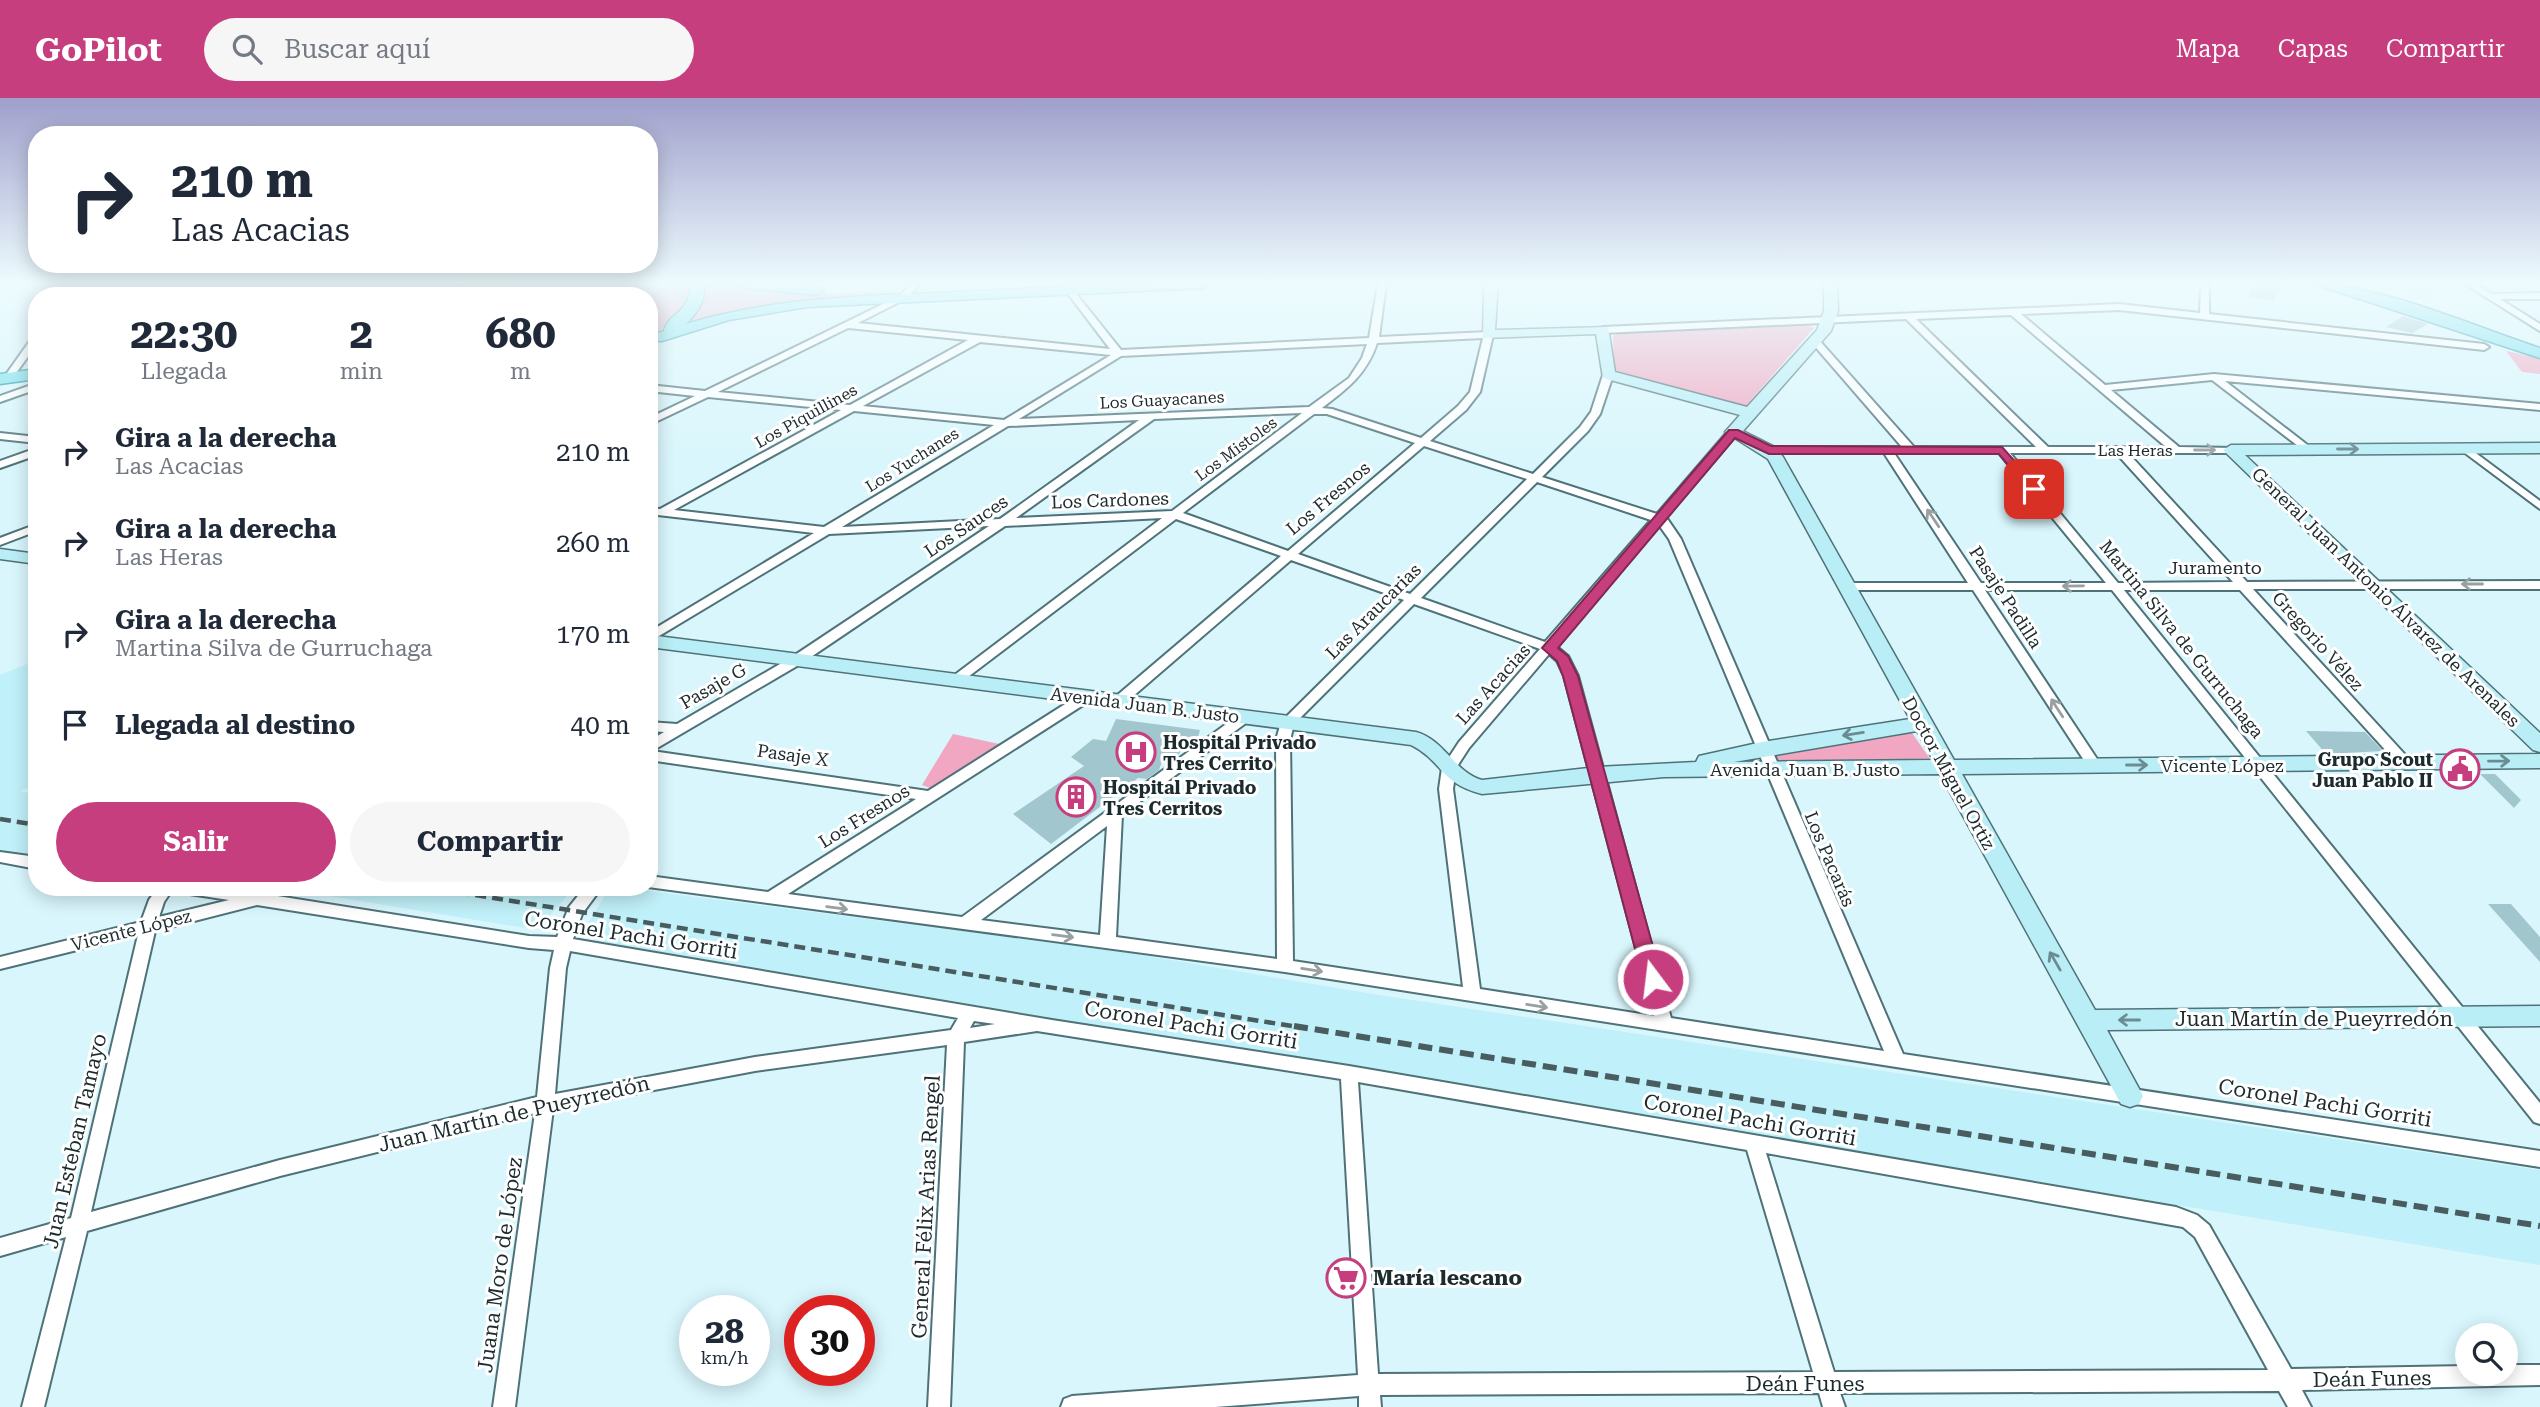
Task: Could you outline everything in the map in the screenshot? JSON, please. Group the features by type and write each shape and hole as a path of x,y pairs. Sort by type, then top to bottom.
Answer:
{"main road":[{"path":"2503,345 2540,354"},
{"path":"6,373 28,367"},
{"path":"6,373 28,374"}],"street":[{"path":"658,418 805,345"},
{"name":"Los Piquillines","path":"658,515 968,345"},
{"path":"1032,345 1118,353 1274,345"},
{"path":"1112,345 1118,353"},
{"name":"Los Mistoles","path":"955,680 1316,410 1358,373 1372,345"},
{"name":"Los Fresnos","path":"1119,701 1470,399 1477,383 1486,345"},
{"name":"Las Araucarias","path":"1288,722 1591,421 1608,375 1605,345"},
{"name":"Las Acacias","path":"1449,768 1464,745 1661,519 1733,432 1811,345"},
{"path":"1819,345 1911,450"},
{"path":"1938,345 2045,450"},
{"path":"2053,345 2176,450"},
{"path":"6,373 28,347"},
{"name":"Los Yuchanes","path":"658,633 1118,353"},
{"path":"1608,375 1750,413"},
{"path":"2104,388 2214,377 2540,407"},
{"path":"2214,377 2306,449"},
{"path":"0,399 28,389"},
{"name":"Los Guayacanes","path":"658,389 1002,423 1316,410 1661,519"},
{"name":"Los Sauces","path":"797,660 1003,522 1152,416"},
{"name":"Las Heras","path":"1733,432 1769,450 2540,448"},
{"path":"0,436 28,439"},
{"path":"2465,448 2540,506"},
{"name":"Doctor Miguel Ortiz","path":"1769,450 1848,587 1921,724 2130,1096"},
{"name":"Pasaje Padilla","path":"1887,450 2094,765"},
{"name":"Martina Silva de Gurruchaga","path":"2002,450 2115,585 2540,1116"},
{"name":"General Juan Antonio Álvarez de Arenales","path":"2231,450 2540,745"},
{"name":"Gregorio Vélez","path":"2120,451 2404,762"},
{"path":"0,465 28,454"},
{"name":"Los Cardones","path":"658,512 825,531 1174,514 1550,648"},
{"name":"Los Pacarás","path":"1661,519 1675,539 1762,749 1897,1060"},
{"path":"0,542 28,531"},
{"path":"0,554 28,558"},
{"name":"Juramento","path":"1848,587 2373,583 2540,585"},
{"name":"Avenida Juan B. Justo","path":"658,640 1416,739 1434,748 1449,768 1468,785 1482,788 1597,774 1664,770 1946,768"},
{"path":"1550,648 1563,659 1571,676 1665,1026"},
{"name":"Pasaje G","path":"658,741 797,660"},
{"name":"Los Fresnos","path":"769,899 1086,697"},
{"path":"964,925 1245,718"},
{"path":"1285,966 1283,740 1288,722"},
{"name":"Avenida Juan B. Justo","path":"1664,770 1762,749 1921,724"},
{"path":"658,727 678,729"},
{"name":"Pasaje X","path":"658,756 790,773 931,796"},
{"name":"Vicente López","path":"1946,768 2540,761"},
{"path":"1449,768 1446,789 1473,996"},
{"path":"1108,942 1115,816"},
{"path":"0,857 28,862"},
{"name":"Coronel Pachi Gorriti","path":"658,883 1285,966 2540,1159"},
{"name":"Juan Esteban Tamayo","path":"33,1407 79,1224 148,925 153,908 160,896"},
{"name":"Coronel Pachi Gorriti","path":"248,896 529,942 563,944 1037,1024 1349,1073 2190,1221 2202,1231 2285,1380"},
{"name":"Juana Moro de López","path":"504,1407 545,1103 563,944 575,911 587,896"},
{"name":"Vicente López","path":"0,963 263,898"},
{"name":"General Félix Arias Rengel","path":"939,1407 956,1037 970,1013"},
{"name":"Juan Martín de Pueyrredón","path":"2088,1020 2540,1016"},
{"name":"Juan Martín de Pueyrredón","path":"0,1247 280,1168 545,1103 731,1068 1022,1029 1037,1024"},
{"path":"1349,1073 1370,1407"},
{"path":"1754,1144 1834,1407"},
{"name":"Deán Funes","path":"1072,1407 1368,1385 1827,1384 2540,1376"},
{"path":"2285,1380 2300,1407"}],"shaded area":[{"path":"1613,345 1799,345 1744,408 1620,374 1614,367"},
{"path":"2506,351 2540,358 2540,374 2522,372"},
{"path":"28,664 28,788 20,791 28,793 28,855 0,851 0,675"},
{"path":"1912,733 1933,763 1777,765 1774,756"},
{"path":"953,734 1004,745 933,789 922,785"},
{"path":"658,892 1123,952 1379,995 2540,1170 2540,1265 1039,1017 844,992 588,939 585,933 587,925 604,897 658,896"},
{"path":"329,896 567,896 544,922 532,929"}],"building":[{"name":"Hospital Privado Tres Cerritos","path":"1116,719 1200,730 1197,742 1190,748 1183,747 1178,756 1165,753 1159,770 1147,779 1138,778 1051,844 1013,814 1084,766 1071,757 1093,739 1106,741"},
{"path":"2306,731 2365,732 2383,751 2326,754"},
{"path":"2480,774 2495,774 2521,800 2514,808"},
{"path":"2488,904 2511,904 2540,937 2540,962"}],"railway":[{"path":"0,819 28,824"},
{"path":"481,896 1304,1028"},
{"path":"1294,1026 2540,1226"}],"place":[{"name":"Hospital Privado Tres Cerrito","path":"1136,752"},
{"name":"Grupo Scout Juan Pablo II","path":"2460,769"},
{"name":"Hospital Privado Tres Cerritos","path":"1076,797"},
{"name":"María lescano","path":"1346,1278"}],"route":[{"path":"1653,979 1571,676 1563,659 1550,648 1733,432 1769,450 2002,450 2034,489"}]}
